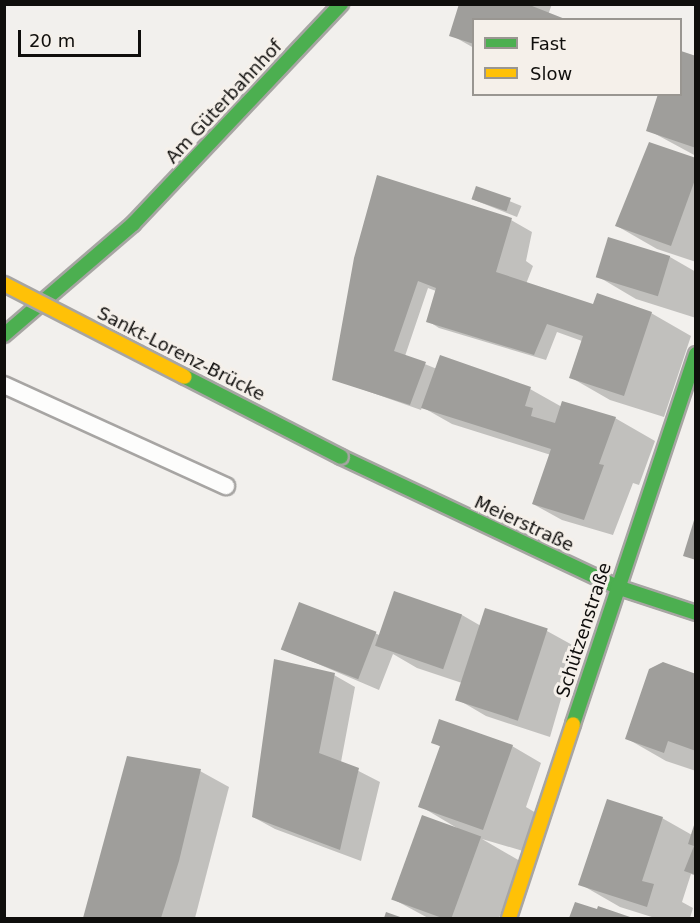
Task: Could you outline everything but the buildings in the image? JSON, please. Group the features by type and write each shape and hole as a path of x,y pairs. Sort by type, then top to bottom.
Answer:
{"street":[{"name":"Am Güterbahnhof","path":"4,335 133,224 341,4"},
{"name":"Sankt-Lorenz-Brücke","path":"4,284 341,457"},
{"name":"Schützenstraße","path":"509,918 617,586 696,354"},
{"name":"Meierstraße","path":"341,457 617,586 696,613"}],"lane":[{"path":"4,385 226,486"}],"traffic: fast":[{"path":"4,335 133,224 341,4"},
{"path":"573,724 696,354"},
{"path":"185,377 341,457"},
{"path":"341,457 617,587 696,613"}],"traffic: slow":[{"path":"4,284 185,377"},
{"path":"509,918 573,724"}]}
